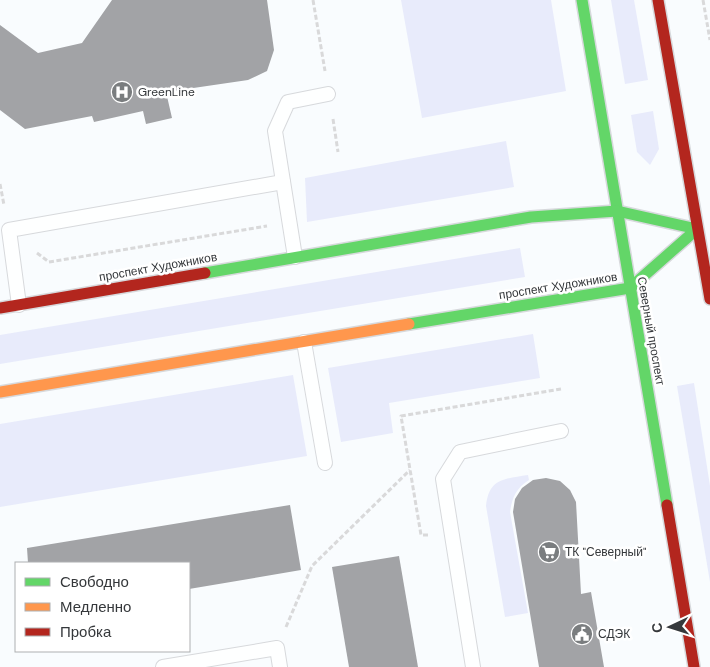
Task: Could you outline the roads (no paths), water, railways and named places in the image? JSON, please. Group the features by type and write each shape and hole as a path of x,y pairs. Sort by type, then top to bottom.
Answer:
{"street":[{"name":"Северный проспект","path":"582,0 694,667"},
{"path":"658,0 710,299"},
{"name":"проспект Художников","path":"0,308 531,217 617,211 697,229"},
{"name":"проспект Художников","path":"0,392 630,288 697,229"}],"lane":[{"path":"295,258 275,131 288,102 328,94"},
{"path":"19,304 9,230 283,182"},
{"path":"304,342 325,463"},
{"path":"473,667 443,479 460,452 561,431"},
{"path":"163,667 277,648 280,667"}],"place":[{"name":"GreenLine","path":"122,92"},
{"name":"ТК \"Северный\"","path":"549,552"},
{"name":"СДЭК","path":"582,634"}]}
